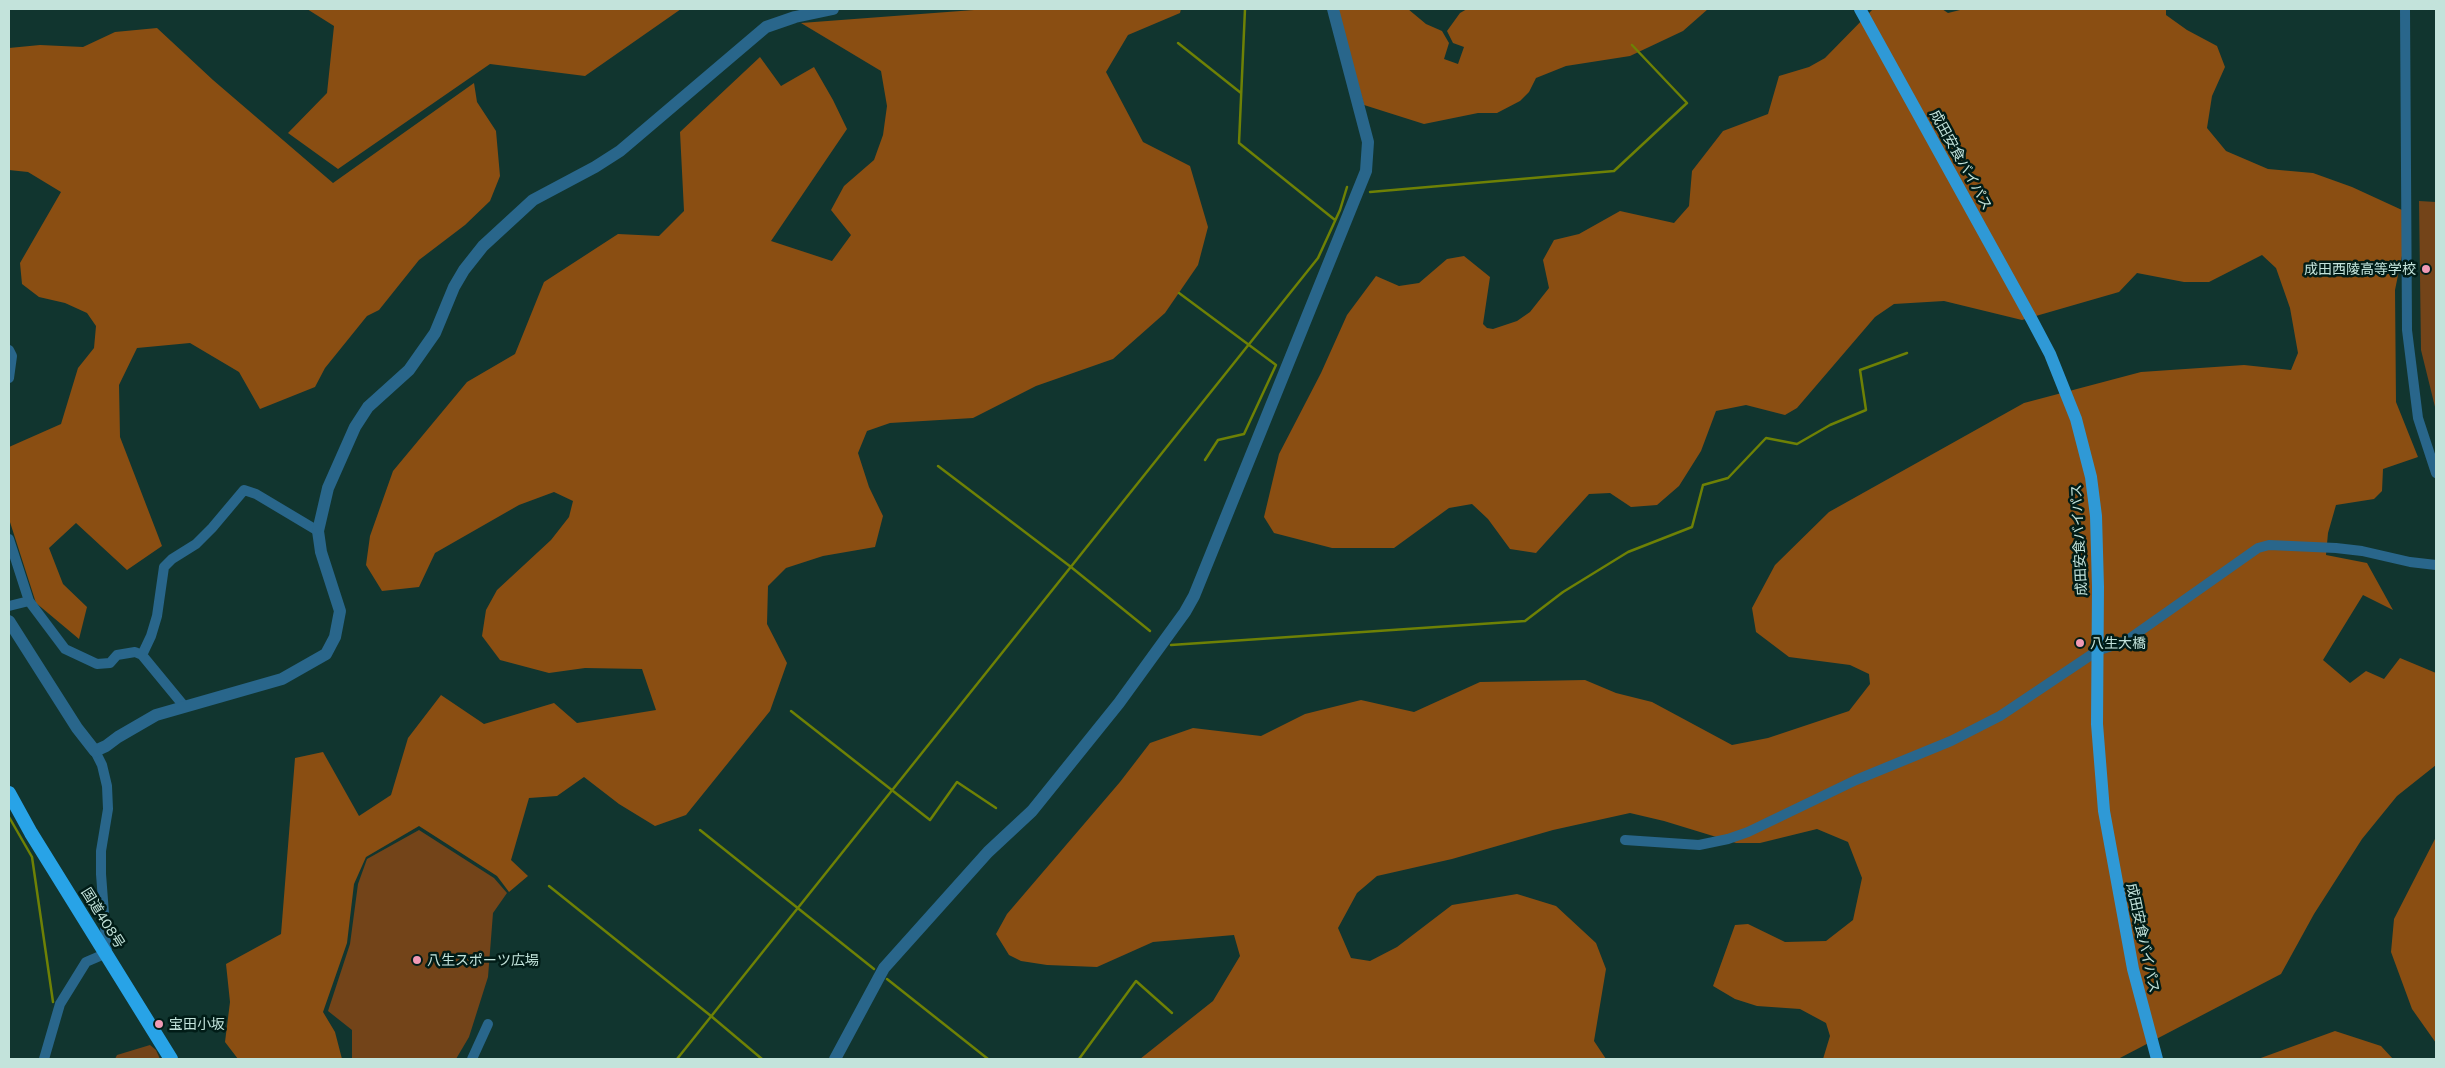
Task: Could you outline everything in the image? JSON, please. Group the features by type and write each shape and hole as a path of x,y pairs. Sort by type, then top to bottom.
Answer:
{"highway":[{"name":"国道408号","path":"9,793 171,1059"}],"main road":[{"name":"成田安食バイパス","path":"1860,9 2016,291 2061,378 2083,444 2091,477 2096,516 2097,724 2106,819 2131,960 2158,1059"}],"street":[{"path":"95,751 156,715 282,679 326,654 335,637 340,611 321,552 318,531 328,488 355,427 368,407 422,354 435,334 454,287 464,270 483,246 532,200 595,168 620,151 766,27 795,16 833,9"},
{"path":"835,1059 884,968 988,852 1032,811 1119,703 1185,612 1194,596 1366,171 1368,142 1333,9"},
{"path":"2405,9 2407,330 2418,418 2436,472"},
{"path":"9,350 12,356 9,378"},
{"path":"142,655 152,636 157,616 164,567 201,539 244,490 256,494 318,531"},
{"path":"9,539 29,601 65,649 97,664 110,663 116,655 135,652 142,655 184,706"},
{"path":"1625,840 1699,845 1728,839 1748,832 1856,780 1951,741 1992,720 2097,651 2126,641 2258,548 2268,545 2336,548 2436,565"},
{"path":"9,606 29,601"},
{"path":"9,621 77,728 95,751 102,765 107,786 108,810 101,851 107,953 86,962 60,1004 44,1059"},
{"path":"472,1059 488,1024"}],"shaded area":[{"path":"307,9 681,9 585,76 490,64 338,169 288,133 327,93 334,26"},
{"path":"987,9 1181,9 1180,13 1128,35 1106,72 1143,142 1190,166 1208,227 1198,265 1165,313 1113,359 1036,386 973,418 890,423 867,431 858,453 869,487 883,516 875,547 823,556 786,568 768,586 767,624 787,663 770,711 686,815 655,826 619,804 584,777 557,796 529,798 511,860 528,876 509,892 497,876 419,826 366,857 354,884 347,943 323,1012 335,1032 342,1059 238,1059 225,1042 230,1002 226,964 281,934 295,758 323,752 359,816 391,795 408,738 441,695 484,724 554,703 577,723 656,710 642,669 585,668 549,673 500,660 482,636 486,610 497,590 551,540 569,517 573,501 554,492 519,505 435,553 419,587 382,591 366,565 370,536 393,471 467,382 515,354 544,282 618,234 659,236 684,211 680,132 760,57 781,86 814,67 847,129 771,241 832,261 851,235 831,210 844,186 874,160 883,135 887,106 881,71 801,23"},
{"path":"1337,9 1408,9 1426,24 1442,31 1449,43 1444,59 1458,64 1464,47 1453,43 1447,31 1460,13 1467,9 1708,9 1683,31 1630,56 1566,66 1536,78 1529,92 1520,101 1497,113 1478,113 1424,124 1364,105"},
{"path":"1873,9 1942,9 1948,13 1964,9 2166,9 2166,15 2187,30 2217,46 2225,67 2212,96 2207,128 2226,151 2268,169 2313,173 2352,187 2402,210 2405,241 2395,290 2396,402 2418,457 2383,469 2382,491 2374,499 2336,505 2328,533 2326,555 2367,563 2393,610 2363,595 2323,660 2350,683 2366,671 2384,679 2400,658 2436,673 2436,765 2397,796 2362,839 2314,914 2281,974 2118,1059 1823,1059 1830,1036 1826,1023 1800,1009 1757,1006 1735,999 1713,986 1735,925 1748,924 1785,942 1826,941 1853,920 1862,878 1848,842 1817,829 1760,843 1736,843 1664,821 1630,813 1553,830 1452,859 1377,876 1357,893 1338,928 1351,958 1370,961 1397,947 1452,905 1517,894 1556,906 1596,943 1606,969 1594,1041 1606,1059 1140,1059 1213,1001 1240,956 1234,935 1153,942 1097,967 1047,965 1021,961 1009,955 996,934 1007,914 1120,782 1150,743 1193,728 1261,736 1305,714 1361,700 1414,712 1480,682 1585,680 1616,693 1652,702 1732,745 1768,738 1849,711 1870,684 1869,674 1850,665 1789,657 1756,632 1752,608 1775,565 1829,512 2024,403 2141,372 2244,365 2291,370 2298,353 2290,308 2276,268 2262,255 2209,282 2184,282 2137,273 2119,292 2022,320 1944,301 1894,304 1875,317 1797,408 1785,415 1746,405 1716,411 1701,451 1679,486 1657,505 1631,507 1610,493 1589,494 1536,553 1510,549 1488,519 1472,504 1449,508 1394,548 1332,548 1274,533 1264,517 1279,454 1321,373 1347,315 1376,276 1399,286 1419,283 1447,259 1464,256 1490,277 1483,324 1487,328 1493,329 1517,321 1530,312 1549,288 1543,260 1554,240 1579,234 1620,211 1674,223 1689,206 1692,171 1723,131 1768,114 1779,76 1809,67 1825,58"},
{"path":"157,28 213,80 333,183 474,83 477,102 496,131 500,176 490,201 465,225 419,260 379,310 367,316 325,368 315,387 260,409 239,372 190,343 137,348 119,385 120,437 162,546 127,570 76,523 49,548 63,584 87,607 79,639 36,603 9,519 9,447 61,424 78,368 94,348 96,326 87,313 65,303 39,297 22,284 20,263 61,192 28,172 9,170 9,48 40,45 83,47 115,32"},
{"path":"2419,201 2436,202 2436,411 2421,350"},
{"name":"八生スポーツ広場","path":"419,830 494,878 507,893 493,913 488,977 469,1037 456,1059 352,1059 352,1030 328,1011 350,944 358,884 367,859"},
{"path":"2436,837 2436,1043 2412,1009 2391,952 2394,919"},
{"path":"2335,1031 2381,1046 2393,1059 2258,1059"},
{"path":"150,1045 156,1050 160,1059 115,1059 117,1055"}],"waterway":[{"path":"1245,9 1239,143 1335,220"},
{"path":"1178,43 1241,93"},
{"path":"1370,192 1614,171 1687,103 1632,45"},
{"path":"677,1059 1318,258 1340,210 1347,187"},
{"path":"1179,293 1276,365 1244,434 1218,440 1205,460"},
{"path":"1171,645 1525,621 1563,592 1628,552 1692,527 1703,485 1728,478 1766,438 1797,444 1830,425 1866,410 1860,370 1907,353"},
{"path":"938,466 1071,567 1150,631"},
{"path":"791,711 930,820 957,782 996,808"},
{"path":"9,817 32,857 53,1002"},
{"path":"700,830 874,969"},
{"path":"549,886 762,1059"},
{"path":"887,979 988,1059"},
{"path":"1079,1059 1136,981 1172,1013"}],"place":[{"name":"成田西陵高等学校","path":"2426,269"},
{"name":"八生大橋","path":"2080,643"},
{"name":"八生スポーツ広場","path":"417,960"},
{"name":"宝田小坂","path":"159,1024"}]}
